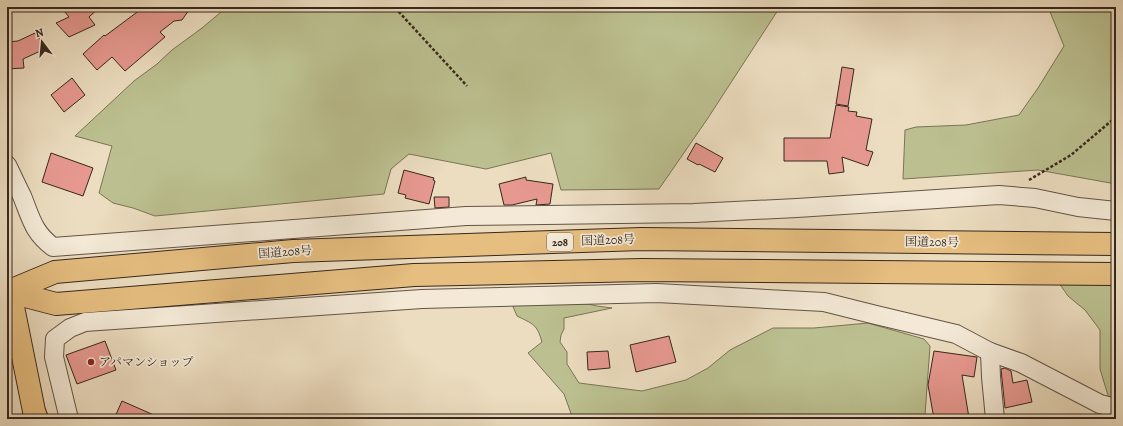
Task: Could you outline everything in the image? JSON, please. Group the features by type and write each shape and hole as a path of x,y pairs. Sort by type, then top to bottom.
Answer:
{"main road":[{"name":"国道208号","path":"8,288 55,272 293,251 641,239 1116,244"},
{"path":"8,288 56,304 414,275 642,270 1116,274"},
{"path":"8,288 37,419"}],"street":[{"path":"7,165 22,196 32,223 42,238 53,246 466,216 702,212 1003,196 1035,198 1078,207 1116,210"},
{"path":"69,419 54,357 56,339 70,328 85,322 422,299 657,294 824,302 876,316 956,334 990,352 1021,363 1100,404 1116,408"},
{"path":"990,352 991,377 996,419"}],"path":[{"path":"398,7 398,11 466,86"},
{"path":"1003,196 1070,155 1116,117"}],"green space":[{"path":"227,7 780,7 708,118 659,189 561,190 551,153 486,169 409,154 391,169 384,194 155,216 113,203 99,193 112,146 75,136 134,81"},
{"path":"1048,7 1116,7 1116,184 1038,170 903,179 905,130 916,127 966,125 1019,115 1064,46"},
{"path":"1059,283 1116,283 1116,419 1105,419 1114,415 1100,369 1100,330 1085,310 1068,296"},
{"path":"511,302 588,304 612,308 564,318 564,329 560,342 567,352 567,364 579,383 642,391 686,380 708,368 730,350 773,328 814,328 868,323 924,339 930,346 925,415 926,419 573,419 564,394 528,353 542,342 538,331 534,325 517,316"}],"building":[{"path":"61,7 100,7 89,17 95,25 69,37 56,23 69,17"},
{"path":"144,7 191,7 182,20 174,21 160,32 165,37 125,71 112,57 97,70 83,54 104,35 105,36"},
{"path":"35,33 47,48 23,59 24,68 7,69 7,42 18,41"},
{"path":"842,67 854,69 848,106 836,104"},
{"path":"72,78 85,95 64,112 51,95"},
{"path":"836,105 849,107 848,111 857,112 856,116 872,119 866,150 873,152 868,166 842,157 844,172 829,174 827,161 784,161 784,138 830,138"},
{"path":"696,143 723,158 715,172 687,159"},
{"path":"51,153 93,168 83,196 42,182"},
{"path":"404,170 434,178 433,180 435,181 429,204 405,198 406,195 398,193"},
{"path":"526,177 526,180 553,184 550,204 536,205 537,199 512,205 504,205 499,184"},
{"path":"434,197 449,197 449,207 435,208"},
{"path":"669,336 676,362 636,372 630,345"},
{"name":"アパマンショップ","path":"105,341 116,370 77,384 66,355"},
{"path":"608,351 610,368 588,370 587,352"},
{"path":"934,351 977,357 974,377 962,375 969,418 934,419 928,385"},
{"path":"1005,368 1011,371 1013,383 1027,380 1032,402 1005,408 1001,369"},
{"path":"122,401 163,419 114,419"}],"place":[{"name":"アパマンショップ","path":"91,362"}]}
